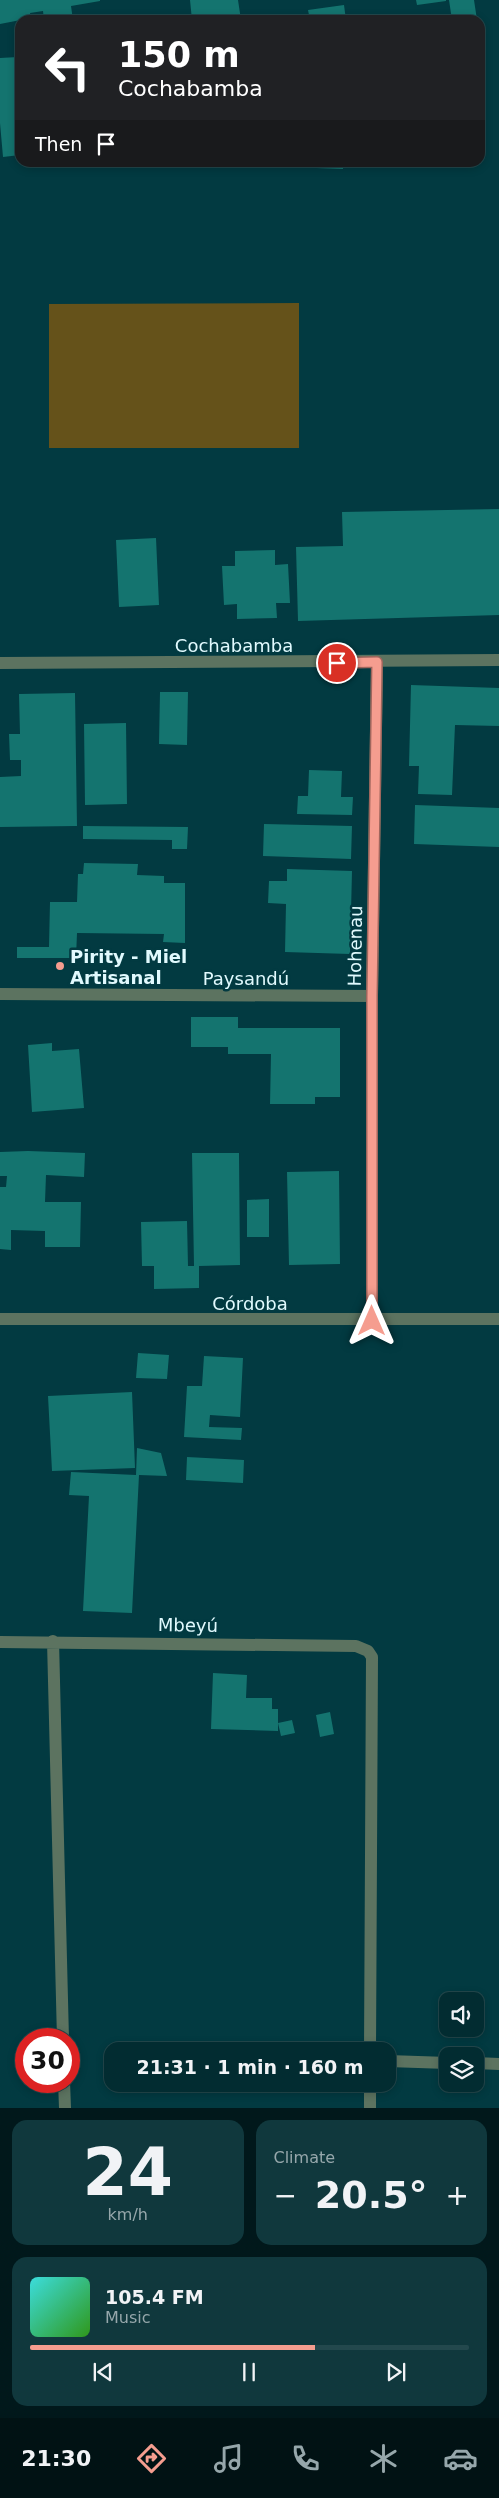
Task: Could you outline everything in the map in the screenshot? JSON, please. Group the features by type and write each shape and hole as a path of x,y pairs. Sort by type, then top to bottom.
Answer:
{"street":[{"name":"Cochabamba","path":"0,664 499,660"},
{"name":"Hohenau","path":"372,1321 372,996 377,662"},
{"name":"Paysandú","path":"0,994 372,996"},
{"name":"Córdoba","path":"0,1319 372,1321 499,1319"},
{"name":"Mbeyú","path":"0,1642 53,1640 356,1646 368,1651 372,1657 370,2042"},
{"path":"53,1640 63,2028"},
{"path":"396,2061 439,2063"},
{"path":"484,2063 499,2064"},
{"path":"370,2092 370,2108"},
{"path":"64,2093 65,2108"}],"shaded area":[{"path":"299,303 299,448 49,448 49,304"}],"building":[{"path":"0,0 100,0 71,6 72,15 43,15 43,11 30,13 30,15 15,15 15,21 0,24"},
{"path":"190,0 238,0 240,15 192,15"},
{"path":"416,0 446,0 446,1 417,5"},
{"path":"449,0 474,0 476,15 451,15"},
{"path":"344,5 345,15 309,15 308,10"},
{"path":"15,57 15,156 3,157 0,123 0,58"},
{"path":"343,167 343,169 316,168"},
{"path":"499,509 499,615 298,621 296,547 343,546 342,512"},
{"path":"156,538 159,605 119,607 116,540"},
{"path":"275,550 275,565 288,564 290,603 276,603 277,618 237,619 237,604 224,605 222,566 235,566 235,551"},
{"path":"411,685 499,688 499,726 455,725 452,795 418,794 419,766 409,766"},
{"path":"160,692 188,692 187,745 159,744"},
{"path":"75,693 77,826 0,827 0,777 21,776 21,760 10,760 9,734 20,734 19,694"},
{"path":"126,723 127,804 85,805 84,724"},
{"path":"309,770 342,771 341,797 353,797 352,815 297,814 298,796 308,796"},
{"path":"415,805 499,808 499,847 414,844"},
{"path":"264,824 352,826 351,859 263,856"},
{"path":"83,826 188,827 187,849 172,849 172,840 83,839"},
{"path":"84,863 138,864 137,875 164,876 164,883 185,883 185,943 163,942 164,934 77,933 76,958 17,958 17,947 49,947 50,902 77,902 78,874 83,874"},
{"path":"287,869 352,871 350,954 285,952 286,904 268,903 269,881 287,881"},
{"path":"191,1017 238,1017 238,1028 340,1028 340,1097 315,1097 315,1104 270,1104 271,1054 228,1054 228,1047 191,1047"},
{"path":"52,1043 52,1051 79,1049 84,1108 32,1112 28,1045"},
{"path":"0,1152 85,1153 84,1177 46,1175 45,1202 81,1202 80,1247 45,1247 45,1231 11,1230 11,1250 0,1249 0,1187 6,1187 7,1176 0,1176"},
{"path":"192,1153 239,1153 240,1265 199,1266 199,1288 154,1289 154,1266 142,1266 141,1222 187,1221 188,1266 194,1266"},
{"path":"339,1171 340,1264 289,1265 287,1172"},
{"path":"269,1199 269,1237 247,1237 247,1200"},
{"path":"138,1353 169,1355 167,1379 136,1378"},
{"path":"204,1356 243,1358 240,1417 210,1415 209,1427 242,1428 241,1440 184,1437 187,1386 202,1386"},
{"path":"132,1392 135,1468 52,1471 48,1396"},
{"path":"137,1448 161,1453 167,1476 139,1475 132,1613 83,1611 89,1496 69,1495 71,1472 136,1475"},
{"path":"187,1457 244,1460 243,1483 186,1480"},
{"path":"213,1673 247,1675 246,1698 272,1698 272,1709 278,1709 278,1731 211,1729"},
{"path":"330,1712 334,1734 320,1737 316,1715"},
{"path":"292,1720 295,1733 281,1736 278,1723"}],"place":[{"name":"Pirity - Miel Artisanal","path":"60,966"}],"route":[{"path":"337,663 377,662 372,996 372,1321"}]}
